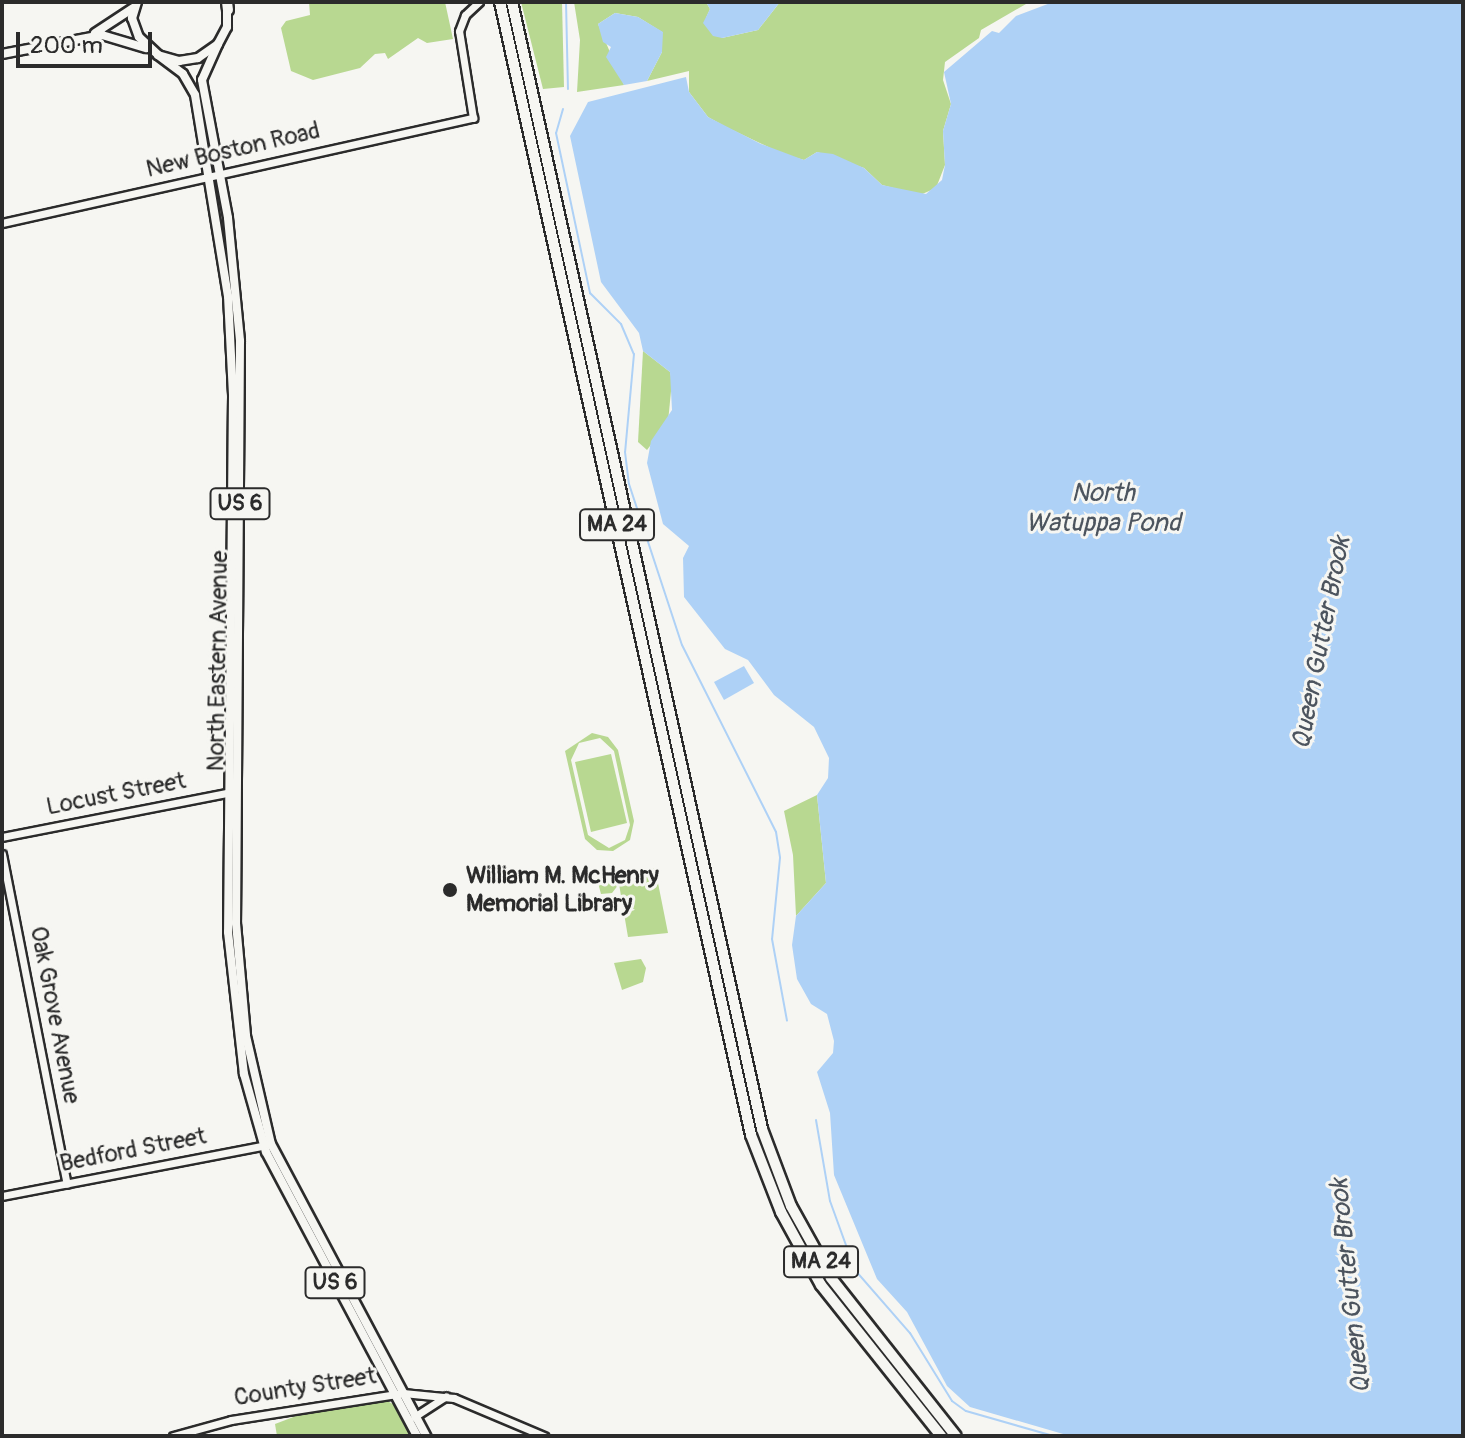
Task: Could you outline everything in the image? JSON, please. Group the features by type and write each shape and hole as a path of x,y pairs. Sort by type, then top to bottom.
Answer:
{"highway":[{"name":"MA 24","path":"500,2 737,1053 770,1152 818,1257 859,1318 956,1436"},
{"name":"MA 24","path":"512,2 759,1159 804,1256 849,1326 941,1436"}],"main road":[{"name":"US 6","path":"86,37 118,22 136,3"},
{"path":"136,3 135,30 156,53 188,61 218,44"},
{"name":"US 6","path":"216,178 202,80 218,44 227,5"},
{"name":"US 6","path":"2,54 86,37 119,36 156,53 180,71 193,91 216,178"},
{"name":"North Eastern Avenue","path":"216,178 232,370 233,791 239,986 267,1145"},
{"name":"US 6","path":"267,1145 398,1393 426,1436"},
{"name":"US 6","path":"412,1418 417,1436"}],"street":[{"name":"New Boston Road","path":"2,223 216,178 473,118 459,42 461,21 479,2"},
{"name":"Locust Street","path":"2,837 233,791"},
{"name":"Oak Grove Avenue","path":"2,854 67,1184"},
{"name":"Bedford Street","path":"2,1196 267,1145"},
{"name":"County Street","path":"173,1436 231,1420 398,1393 446,1396 544,1436"},
{"path":"412,1418 446,1396"}],"green space":[{"path":"309,2 445,2 453,39 427,43 418,38 388,59 385,53 375,54 360,68 313,80 291,71 281,28 286,21 310,15"},
{"path":"521,2 562,2 564,87 543,89"},
{"path":"574,2 706,2 710,9 706,18 722,38 758,30 780,2 1041,2 1026,4 981,30 979,38 945,62 943,80 951,104 943,131 945,165 936,188 920,195 882,185 864,168 817,152 804,160 783,154 726,127 708,117 689,92 689,71 647,81 662,52 662,32 638,17 615,13 598,24 624,85 577,92 580,40"},
{"path":"643,351 670,372 672,381 668,422 647,450 638,442"},
{"path":"592,733 608,737 618,750 634,821 630,840 613,851 597,850 585,839 565,751","holes":["600,738 614,751 630,825 625,840 609,848 588,835 571,760 579,743"]},
{"path":"611,754 627,823 591,832 575,762"},
{"path":"817,795 826,883 796,916 793,855 784,811"},
{"path":"655,868 668,933 628,937 619,884 612,893 601,894 596,875"},
{"path":"641,959 646,968 643,982 622,990 614,963"},
{"path":"383,1399 395,1405 412,1436 277,1436 275,1424 296,1416"}],"water":[{"path":"706,2 780,2 758,30 722,38 713,36 703,23 710,9"},
{"name":"North Watuppa Pond","path":"1053,2 1463,2 1463,1436 1070,1436 970,1407 947,1386 907,1312 877,1279 834,1175 830,1113 817,1072 833,1053 834,1041 827,1014 811,1004 797,979 792,945 796,916 826,883 817,795 828,778 829,758 814,727 774,695 748,660 725,649 684,597 683,558 689,546 663,524 647,463 651,441 672,410 670,372 643,351 639,333 601,282 570,136 588,102 686,77 689,92 708,117 761,144 804,160 817,152 833,154 864,168 882,185 926,194 942,180 945,165 943,131 951,104 944,72 992,31 999,33 1016,16"},
{"path":"615,13 638,17 663,32 662,52 647,81 624,85 606,57 611,47 603,42 598,24"},
{"path":"744,666 754,683 724,700 714,682"}],"waterway":[{"path":"566,2 568,89"},
{"path":"563,109 556,133 590,293 621,324 634,354 625,452 629,484 682,645 776,832 780,858 772,939 787,1021"},
{"path":"816,1120 830,1201 855,1270 910,1333 952,1401 966,1411 1053,1436"}],"place":[{"name":"William M. McHenry Memorial Library","path":"450,890"}],"water label":[{"name":"Queen Gutter Brook","path":"1322,643"},
{"name":"Queen Gutter Brook","path":"1351,1286"}]}
